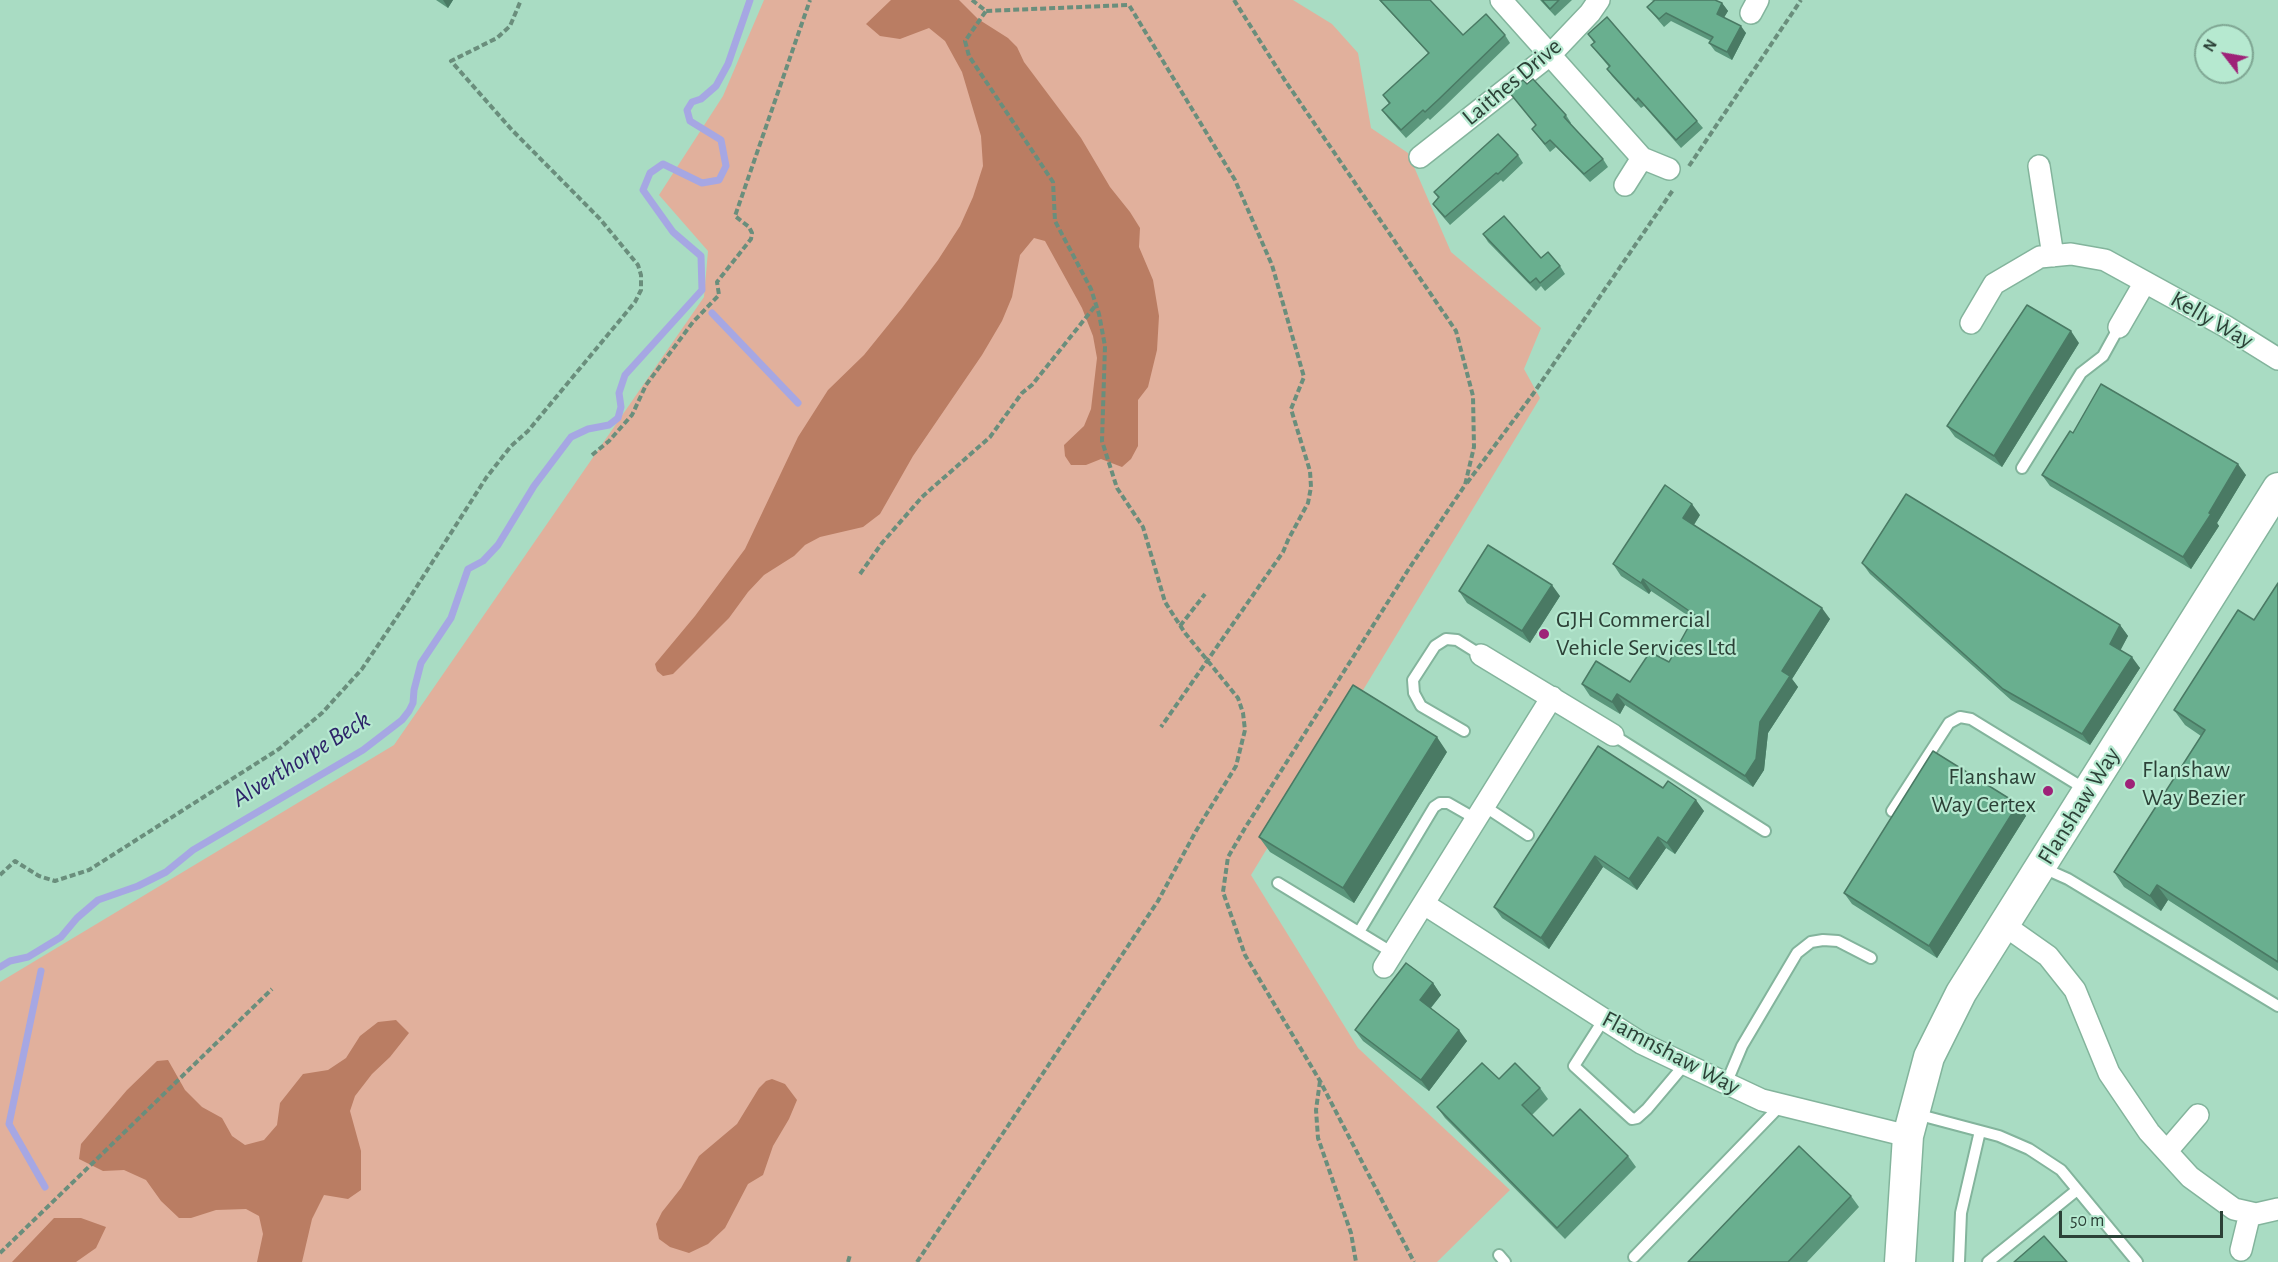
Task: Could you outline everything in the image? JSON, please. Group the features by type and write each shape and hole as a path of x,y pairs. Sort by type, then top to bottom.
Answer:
{"street":[{"path":"1501,0 1642,158 1678,174"},
{"name":"Laithes Drive","path":"1420,157 1551,54 1590,13 1599,0"},
{"path":"1625,185 1642,158"},
{"path":"2038,166 2053,256"},
{"name":"Kelly Way","path":"1971,323 1994,284 2040,257 2071,254 2105,260 2225,326 2278,359"},
{"name":"Kelly Way","path":"2119,327 2145,282"},
{"name":"Flanshaw Way","path":"1900,1262 1911,1125 1929,1057 1961,993 2278,488"},
{"path":"1481,655 1612,735"},
{"path":"1389,960 1551,697"},
{"name":"Flamnshaw Way","path":"1424,904 1641,1043 1726,1084 1762,1100 1781,1105 1911,1125"},
{"path":"2004,924 2048,956 2075,990 2109,1073 2149,1131 2190,1177 2234,1209 2256,1214 2278,1209"},
{"path":"2167,1151 2198,1115"},
{"path":"2241,1250 2250,1213"}],"lane":[{"path":"2022,468 2081,373 2103,356 2119,327"},
{"path":"1464,731 1420,705 1414,693 1413,680 1435,646 1446,639 1457,640 1481,655"},
{"path":"1892,811 1949,723 1960,717 1971,719 2088,791"},
{"path":"1612,735 1765,831"},
{"path":"1359,932 1434,807 1440,803 1448,803 1480,813 1528,835"},
{"path":"2040,867 2068,879 2278,1006"},
{"path":"1278,883 1359,932 1389,960"},
{"path":"1726,1084 1742,1046 1797,953 1811,942 1839,941 1871,958"},
{"path":"1604,1019 1574,1066 1632,1119 1637,1118 1647,1109 1685,1064"},
{"path":"1634,1257 1781,1105"},
{"path":"1911,1125 1980,1131 1999,1136 2029,1149 2061,1170 2137,1262"},
{"path":"1959,1262 1961,1213 1980,1131"},
{"path":"1988,1262 2077,1190"}],"path":[{"path":"0,875 15,861 39,876 55,881 88,870 279,749 322,713 362,669 486,478 634,302 641,290 641,275 638,266 600,219 512,130 451,61 497,38 510,26 521,0"},
{"path":"592,455 609,441 632,415 646,386 693,322 719,295 717,282 751,239 752,233 749,227 735,216 810,0"},
{"path":"972,0 986,11 1129,5 1235,180 1272,265 1304,377 1291,409 1310,471 1311,487 1308,503 1283,552 1161,727"},
{"path":"1234,0 1284,79 1456,331 1473,396 1474,447 1465,485"},
{"path":"1414,1262 1320,1081 1245,955 1223,892 1228,857 1353,656 1465,485 1533,394 1678,174 1801,0"},
{"path":"917,1262 1158,901 1196,831 1236,766 1245,730 1238,698 1179,626 1165,602 1143,527 1117,488 1102,441 1105,346 1091,289 1054,221 1053,182 969,56 965,41 986,11"},
{"path":"860,574 882,543 922,497 990,437 1022,393 1032,385 1096,305"},
{"path":"1179,626 1205,594"},
{"path":"0,1253 272,989"},
{"path":"1320,1081 1316,1110 1318,1138 1351,1233 1356,1262"},
{"path":"848,1262 850,1255"}],"shaded area":[{"path":"764,0 1293,0 1332,24 1358,53 1371,128 1408,153 1451,252 1541,328 1524,369 1540,398 1251,875 1358,1048 1510,1190 1437,1262 0,1262 0,982 394,745 704,297 708,251 659,195 723,96"},
{"path":"891,0 959,0 978,19 1008,38 1017,47 1024,62 1081,138 1110,187 1140,228 1139,247 1153,280 1159,316 1157,350 1148,387 1138,400 1138,446 1131,459 1122,467 1101,459 1086,465 1071,465 1065,456 1064,445 1084,426 1091,409 1097,358 1093,336 1082,308 1045,241 1034,238 1020,255 1012,297 1002,321 982,355 913,456 880,514 863,527 820,537 805,545 794,556 764,575 729,618 673,674 663,676 657,671 655,664 695,616 745,549 798,437 828,390 864,355 902,308 960,226 973,197 983,166 981,136 962,72 945,41 929,28 900,39 880,36 866,24"},
{"path":"396,1020 409,1033 355,1096 350,1111 361,1151 361,1190 348,1199 324,1195 312,1219 302,1262 257,1262 263,1234 259,1216 246,1209 216,1210 191,1218 179,1218 161,1201 146,1180 124,1170 103,1171 79,1159 81,1144 127,1090 157,1061 168,1060 185,1090 202,1107 222,1118 232,1136 245,1145 264,1140 277,1125 280,1103 303,1074 328,1070 346,1058 360,1036 378,1022"},
{"path":"772,1079 785,1084 797,1100 773,1146 763,1175 748,1184 725,1228 708,1244 689,1253 670,1247 659,1239 656,1224 662,1212 681,1188 699,1156 737,1124 759,1088"},
{"path":"54,1218 81,1218 106,1227 96,1248 76,1262 12,1262"}],"building":[{"path":"1380,0 1430,0 1463,35 1486,14 1505,35 1425,112 1423,110 1401,130 1382,110 1390,103 1383,95 1429,53"},
{"path":"1542,0 1559,0 1550,9"},
{"path":"1655,0 1715,0 1722,3 1717,14 1741,26 1727,52 1709,43 1713,37 1666,13 1659,19 1647,7"},
{"path":"1607,17 1697,121 1676,140 1638,98 1636,101 1607,69 1610,66 1591,45 1595,42 1588,34"},
{"path":"1533,79 1603,159 1584,174 1550,140 1545,144 1532,129 1536,125 1509,92 1523,80 1527,84"},
{"path":"1498,134 1518,155 1445,217 1433,204 1439,197 1434,192"},
{"path":"1504,216 1541,258 1548,252 1560,266 1540,283 1536,278 1530,283 1483,234"},
{"path":"2027,305 2071,331 1994,456 1947,426"},
{"path":"2101,384 2238,464 2209,513 2211,514 2183,557 2042,475 2070,431 2073,433"},
{"path":"1665,485 1692,504 1683,518 1822,608 1782,671 1790,676 1760,722 1756,759 1745,776 1617,694 1612,702 1582,684 1596,661 1630,682 1650,652 1669,662 1695,615 1643,579 1641,583 1613,564"},
{"path":"1906,494 2120,625 2110,644 2132,657 2082,734 2003,689 1862,563"},
{"path":"1488,545 1552,585 1522,631 1459,591"},
{"path":"2278,583 2278,962 2157,885 2150,896 2114,872 2205,730 2174,710 2238,610 2254,620"},
{"path":"1353,685 1437,737 1343,888 1259,837"},
{"path":"1598,746 1663,788 1668,781 1696,800 1667,843 1658,837 1629,879 1595,856 1541,938 1494,907"},
{"path":"1933,751 2018,804 1929,946 1844,893"},
{"path":"1406,963 1433,983 1420,1000 1459,1030 1421,1080 1355,1030"},
{"path":"1482,1063 1499,1079 1515,1063 1540,1088 1522,1105 1553,1136 1580,1109 1628,1156 1557,1228 1437,1107"},
{"path":"1799,1146 1851,1196 1788,1262 1688,1262"},
{"path":"2044,1236 2067,1262 2014,1262"}],"waterway":[{"name":"Alverthorpe Beck","path":"0,967 10,961 28,957 61,937 77,918 98,900 138,886 166,872 193,850 363,750 402,720 409,711 413,703 421,663 451,618 468,569 483,561 498,545 534,486 571,437 588,429 609,425 618,418 621,407 619,393 625,375 702,290 701,256 673,232 643,190 650,173 663,164 702,183 719,180 726,166 721,140 690,121 687,110 692,102 701,99 716,86 728,64 750,0"},
{"path":"712,313 798,403"},
{"path":"41,971 9,1124 45,1187"}],"place":[{"name":"GJH Commercial Vehicle Services Ltd","path":"1544,634"},
{"name":"Flanshaw Way Bezier","path":"2130,784"},
{"name":"Flanshaw Way Certex","path":"2048,791"}]}
